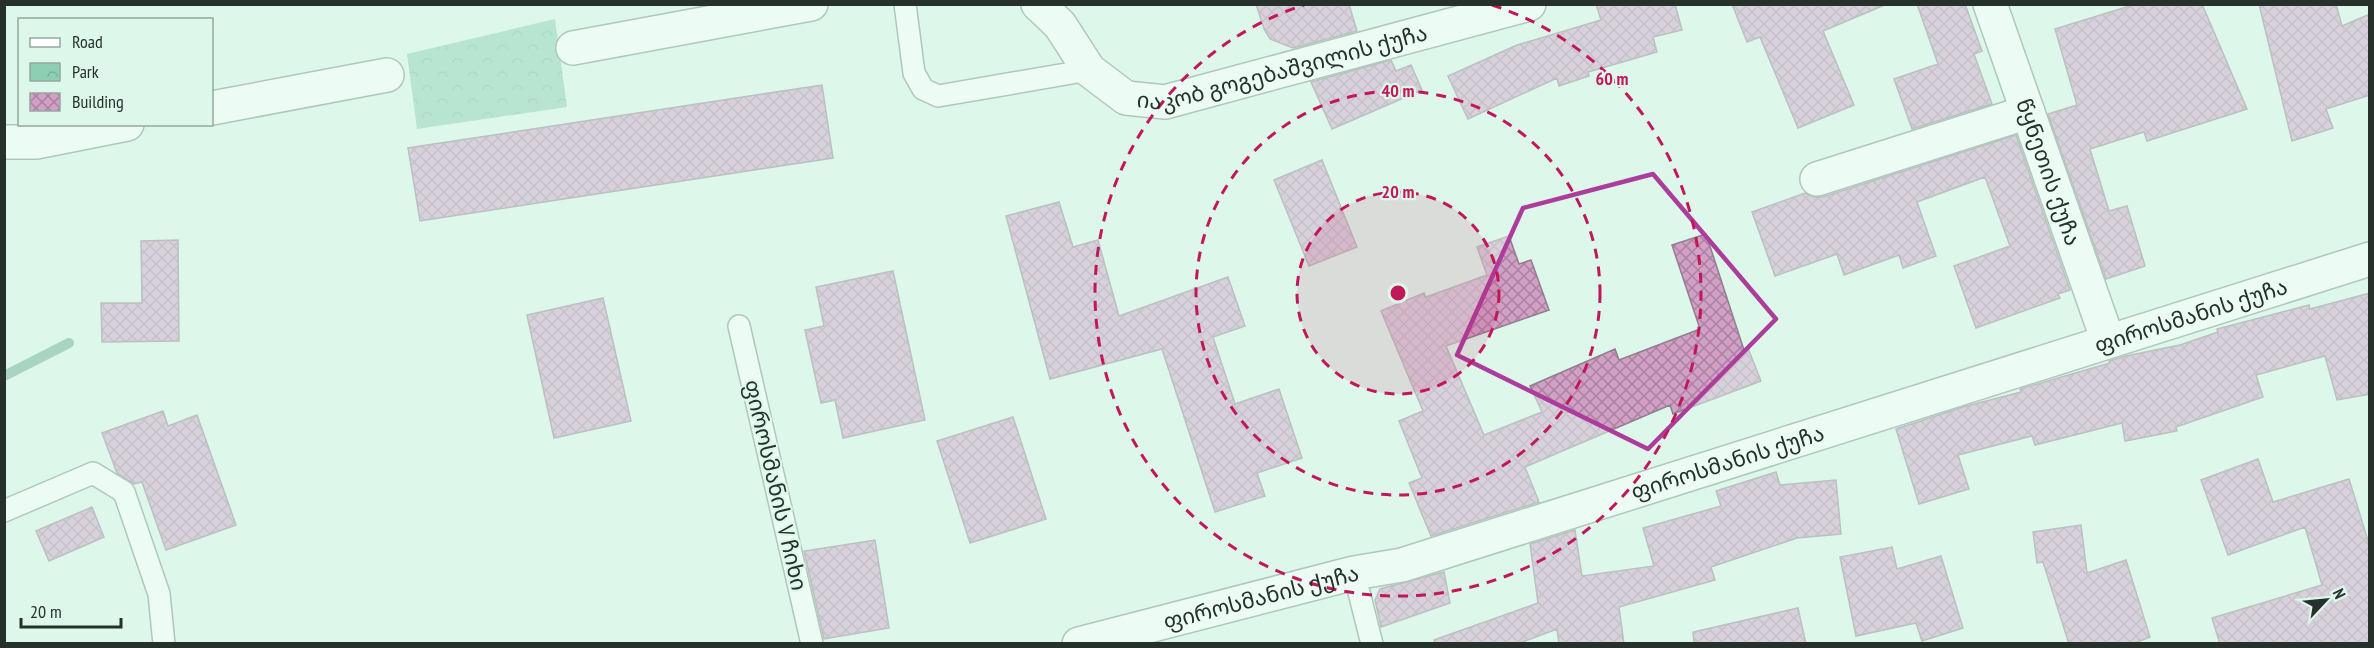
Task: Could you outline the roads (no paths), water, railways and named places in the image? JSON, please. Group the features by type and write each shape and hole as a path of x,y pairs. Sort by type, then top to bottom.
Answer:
{"street":[{"path":"573,48 811,4"},
{"name":"იაკობ გოგებაშვილის ქუჩა","path":"1038,4 1060,25 1089,70 1126,98 1164,102 1529,4"},
{"name":"წყნეთის ქუჩა","path":"1990,4 2108,342"},
{"path":"213,108 387,75"},
{"path":"1817,179 2028,112"},
{"path":"4,142 36,142 117,126"},
{"name":"ფიროსმანის ქუჩა","path":"1079,644 1127,638 1354,573 1402,565 2370,259"}],"lane":[{"path":"904,4 914,73 923,89 938,96 1089,70"},
{"name":"ფიროსმანის V ჩიხი","path":"739,326 812,644"},
{"path":"4,511 93,473 124,492 159,594 164,644"},
{"path":"1354,573 1372,644"}],"waterway":[{"path":"4,376 69,343"}]}
